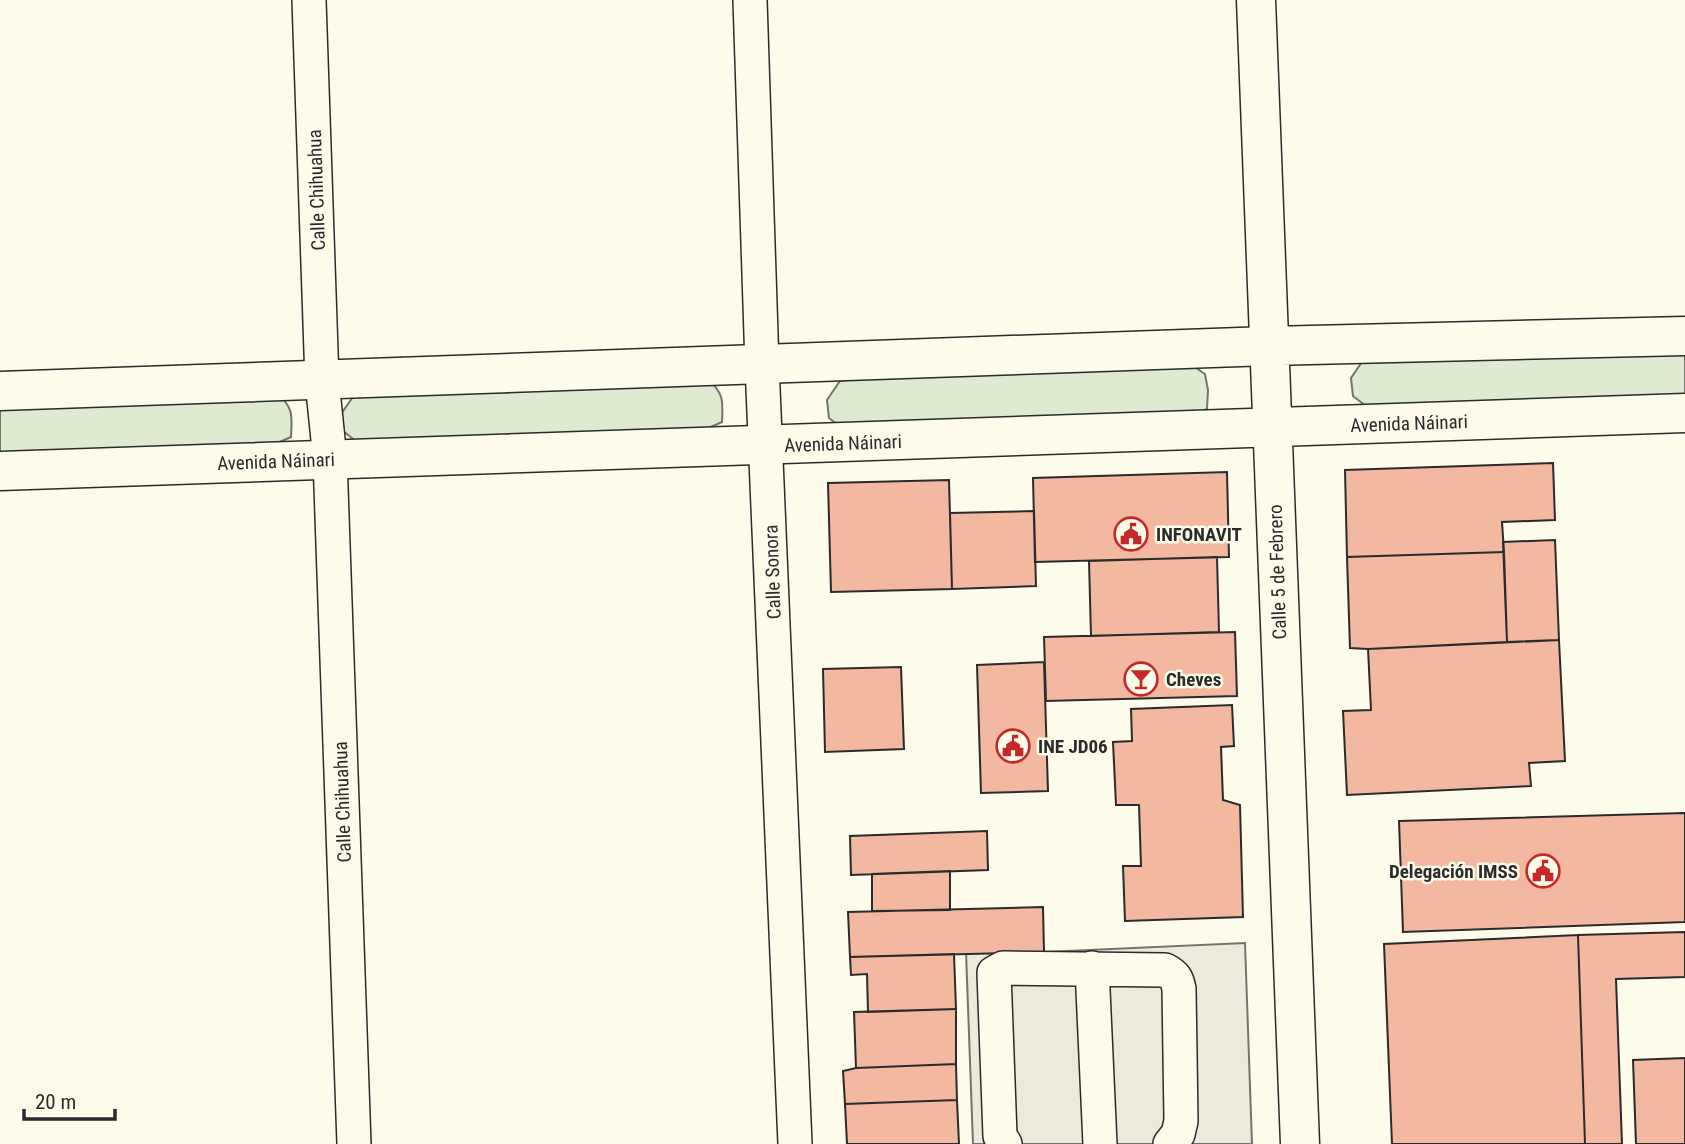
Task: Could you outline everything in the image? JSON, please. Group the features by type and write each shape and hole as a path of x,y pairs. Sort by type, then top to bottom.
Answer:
{"main road":[{"name":"Calle 5 de Febrero","path":"1256,0 1300,1144"},
{"path":"0,391 1269,346 1685,336"},
{"name":"Avenida Náinari","path":"0,471 1685,413"}],"street":[{"name":"Calle Chihuahua","path":"309,0 323,381 330,459 354,1144"},
{"name":"Calle Sonora","path":"750,0 762,365 795,1144"},
{"path":"1006,1144 1000,1136 994,973 1003,968 1165,970 1173,974 1180,989 1181,1121 1178,1134 1170,1144"},
{"path":"1091,968 1100,1144"}],"green space":[{"path":"1685,344 1685,398 1366,406 1353,396 1351,378 1364,359"},
{"path":"1193,366 1205,374 1207,409 1182,419 842,428 829,418 827,400 840,381 861,377"},
{"path":"707,379 717,388 721,398 722,422 697,433 357,442 343,431 341,414 355,394"},
{"path":"277,394 291,413 291,437 266,448 0,456 0,403"}],"shaded area":[{"path":"1245,943 1252,1144 973,1144 966,952 1044,952"}],"building":[{"path":"1553,463 1555,520 1502,522 1504,552 1347,557 1345,470"},
{"name":"INFONAVIT","path":"1227,472 1229,557 1035,562 1033,478"},
{"path":"949,480 952,589 831,592 828,483"},
{"path":"1034,511 1036,586 952,589 950,513"},
{"path":"1555,540 1559,640 1507,642 1503,542"},
{"path":"1504,552 1507,642 1350,648 1347,557"},
{"path":"1217,557 1219,632 1091,636 1089,561"},
{"name":"Cheves","path":"1235,632 1237,696 1046,701 1044,637"},
{"path":"1559,640 1565,761 1529,763 1531,786 1347,795 1343,711 1371,710 1368,649"},
{"name":"INE JD06","path":"1044,662 1048,791 981,793 977,665"},
{"path":"901,667 904,749 825,752 823,669"},
{"path":"1232,705 1234,746 1221,747 1223,800 1240,805 1243,917 1125,921 1123,866 1141,866 1139,805 1116,805 1113,742 1132,741 1131,709"},
{"name":"Delegación IMSS","path":"1685,813 1685,922 1403,932 1399,821"},
{"path":"987,831 988,870 851,875 850,836"},
{"path":"950,871 950,910 872,911 872,874"},
{"path":"1043,907 1044,952 850,957 848,912"},
{"path":"1685,932 1685,977 1616,979 1622,1144 1585,1144 1578,935"},
{"path":"1578,935 1585,1144 1392,1144 1384,944"},
{"path":"954,954 956,1009 868,1012 867,974 851,975 850,957"},
{"path":"956,1009 956,1064 856,1068 854,1012"},
{"path":"1685,1058 1685,1144 1636,1144 1633,1060"},
{"path":"956,1064 957,1100 845,1104 843,1071 856,1068"},
{"path":"957,1100 959,1144 847,1144 845,1104"}],"place":[{"name":"INFONAVIT","path":"1131,534"},
{"name":"Cheves","path":"1141,679"},
{"name":"INE JD06","path":"1013,746"},
{"name":"Delegación IMSS","path":"1543,871"}]}
